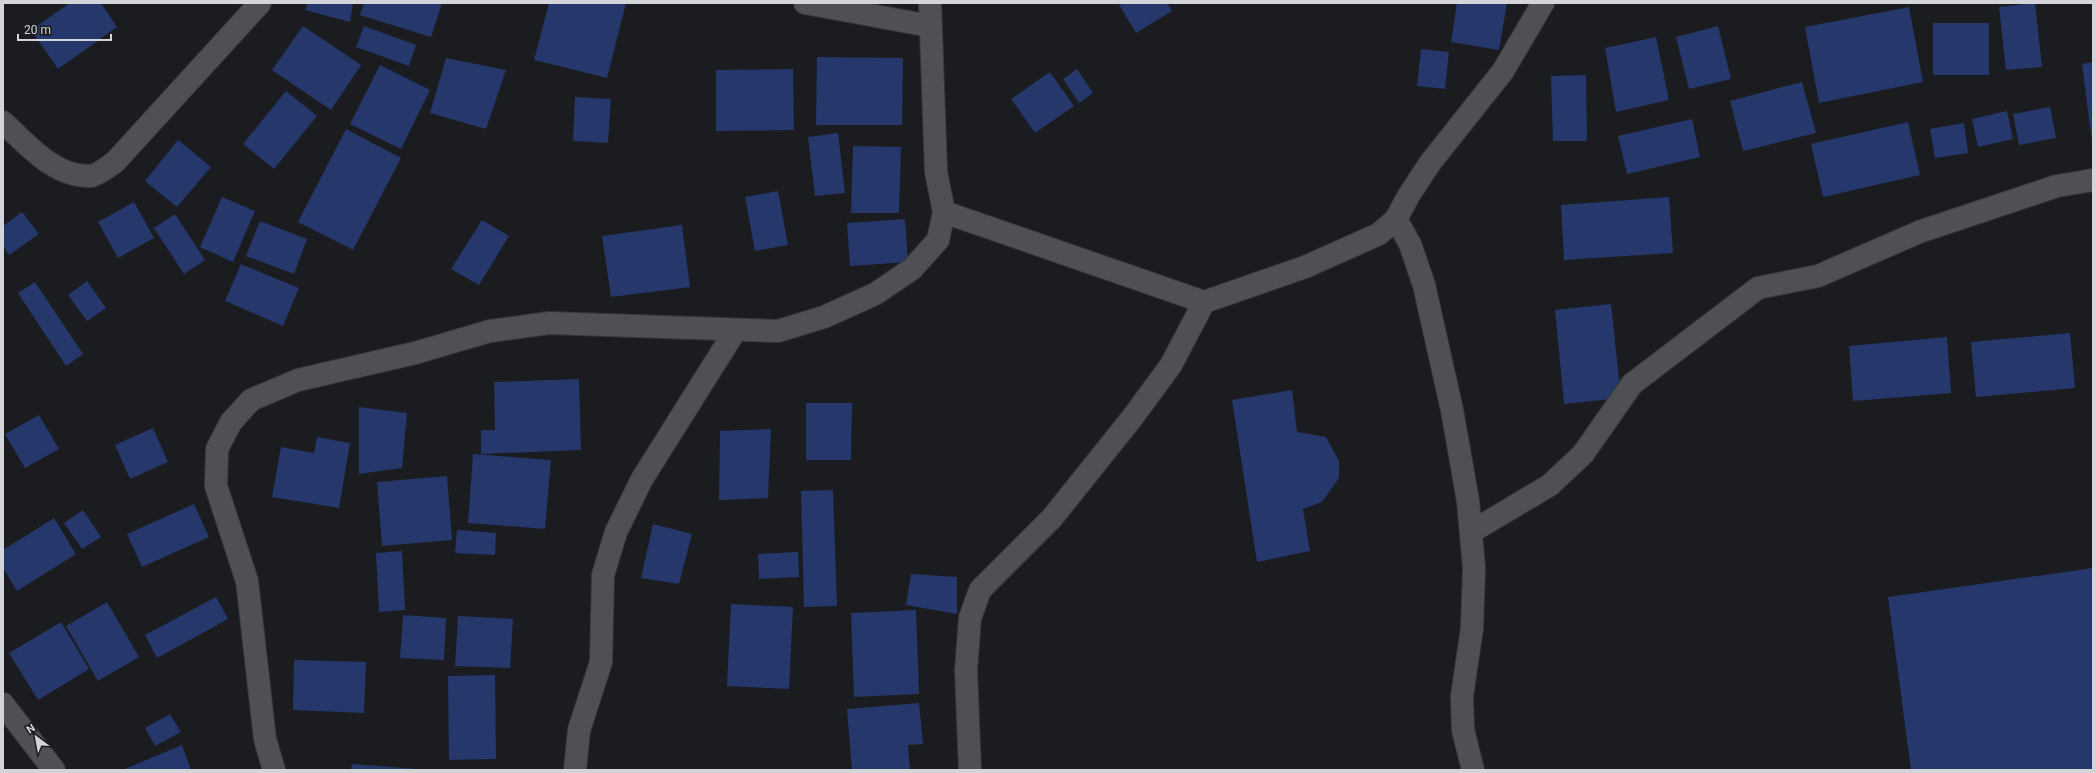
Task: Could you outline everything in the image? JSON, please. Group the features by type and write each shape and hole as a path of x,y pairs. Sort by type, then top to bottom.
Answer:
{"street":[{"path":"3,122 44,159 68,172 92,176 115,162 260,3"},
{"path":"805,3 930,26"},
{"path":"274,770 266,740 247,580 216,486 217,449 231,422 251,400 298,380 415,353 490,331 549,323 735,331 778,331 824,317 875,294 912,269 938,240 944,212 936,172 930,3"},
{"path":"944,212 1204,302 1318,261 1379,234 1396,219 1409,195 1430,163 1503,71 1543,3"},
{"path":"1471,532 1550,485 1583,454 1632,384 1758,288 1818,276 1919,232 2057,186 2093,180"},
{"path":"1396,219 1410,244 1432,319 1462,461 1474,568 1472,628 1462,696 1463,730 1473,770"},
{"path":"970,770 966,670 970,618 980,590 1052,518 1132,418 1171,365 1204,302"},
{"path":"575,770 579,730 601,662 603,575 616,532 642,479 735,331"},
{"path":"3,704 54,770"}],"building":[{"path":"70,3 101,3 117,27 58,69 31,30"},
{"path":"308,3 353,3 350,22 305,10"},
{"path":"364,3 442,3 431,37 360,15"},
{"path":"549,3 626,3 607,78 534,60"},
{"path":"1118,3 1167,3 1172,11 1136,33"},
{"path":"1457,3 1507,3 1499,50 1451,42"},
{"path":"2035,3 2042,67 2006,70 1999,7"},
{"path":"1909,7 1923,82 1819,103 1805,27"},
{"path":"1933,23 1989,23 1989,75 1933,75"},
{"path":"303,26 361,65 331,110 272,70"},
{"path":"364,26 416,45 409,66 356,47"},
{"path":"1718,26 1731,79 1689,89 1676,37"},
{"path":"1656,37 1669,100 1616,112 1605,48"},
{"path":"1421,49 1449,52 1445,89 1417,86"},
{"path":"817,57 903,58 902,125 816,125"},
{"path":"446,58 506,70 486,129 430,113"},
{"path":"2093,62 2093,142 2092,142 2082,64"},
{"path":"380,65 430,90 401,149 350,124"},
{"path":"793,69 794,130 716,131 716,70"},
{"path":"1077,69 1093,93 1079,103 1063,79"},
{"path":"1050,72 1074,106 1035,133 1011,99"},
{"path":"1586,75 1587,141 1553,141 1551,76"},
{"path":"1802,82 1816,133 1743,151 1730,101"},
{"path":"286,91 317,116 274,169 243,144"},
{"path":"575,97 611,99 608,143 573,141"},
{"path":"2050,107 2056,138 2019,145 2013,114"},
{"path":"2007,111 2013,139 1978,147 1972,119"},
{"path":"1692,119 1700,157 1627,174 1618,136"},
{"path":"1908,122 1920,175 1823,197 1811,144"},
{"path":"1964,123 1968,153 1935,158 1930,129"},
{"path":"346,129 401,158 353,250 298,222"},
{"path":"838,133 845,193 815,196 808,137"},
{"path":"178,140 211,167 177,207 145,181"},
{"path":"853,146 901,147 899,213 851,213"},
{"path":"778,191 788,245 755,251 745,197"},
{"path":"222,197 255,211 233,262 200,247"},
{"path":"1669,197 1673,253 1564,260 1561,205"},
{"path":"134,202 154,238 118,258 98,222"},
{"path":"22,212 39,234 9,255 3,246 3,226"},
{"path":"175,214 205,260 184,274 154,228"},
{"path":"905,219 908,262 850,266 847,223"},
{"path":"482,220 509,236 479,285 451,269"},
{"path":"260,221 307,239 294,274 246,256"},
{"path":"682,225 690,287 611,297 602,236"},
{"path":"241,264 299,288 283,326 225,301"},
{"path":"87,281 106,308 87,321 68,295"},
{"path":"35,282 83,354 66,366 18,293"},
{"path":"1611,304 1621,398 1564,404 1555,310"},
{"path":"2070,333 2075,388 1976,397 1971,342"},
{"path":"1947,337 1951,393 1853,401 1849,346"},
{"path":"579,379 581,450 481,454 481,430 495,430 494,382"},
{"path":"1292,390 1297,432 1326,437 1339,461 1339,478 1322,502 1303,509 1310,551 1257,562 1232,400"},
{"path":"806,403 852,403 851,460 806,460"},
{"path":"359,407 407,413 402,468 359,474"},
{"path":"39,415 59,449 25,468 5,434"},
{"path":"153,428 168,462 130,479 115,445"},
{"path":"771,429 768,498 719,500 720,431"},
{"path":"317,437 350,443 339,508 272,497 281,447 314,453"},
{"path":"473,454 551,460 545,529 468,523"},
{"path":"447,476 452,540 382,546 377,482"},
{"path":"833,490 837,606 804,607 801,491"},
{"path":"194,504 209,537 142,567 127,534"},
{"path":"83,510 101,537 82,549 64,523"},
{"path":"54,518 76,554 17,591 3,568 3,550"},
{"path":"653,524 692,534 679,584 641,578"},
{"path":"457,530 496,533 495,555 455,553"},
{"path":"402,551 405,610 379,612 376,553"},
{"path":"798,552 799,577 759,579 758,554"},
{"path":"2093,568 2093,770 1911,770 1888,597"},
{"path":"911,574 957,577 957,614 906,605"},
{"path":"216,597 228,619 157,658 145,635"},
{"path":"107,602 139,657 98,681 66,626"},
{"path":"731,604 793,607 789,689 727,686"},
{"path":"916,610 919,694 854,697 851,613"},
{"path":"403,615 446,618 444,660 400,658"},
{"path":"458,616 513,619 510,668 455,666"},
{"path":"61,622 89,669 38,700 9,653"},
{"path":"294,660 366,662 364,713 293,710"},
{"path":"495,675 496,759 449,760 448,676"},
{"path":"919,703 923,744 908,745 910,770 852,770 847,709"},
{"path":"170,714 181,732 155,746 145,728"},
{"path":"182,745 191,770 125,769"},
{"path":"352,764 417,769 417,770 351,770"}]}
